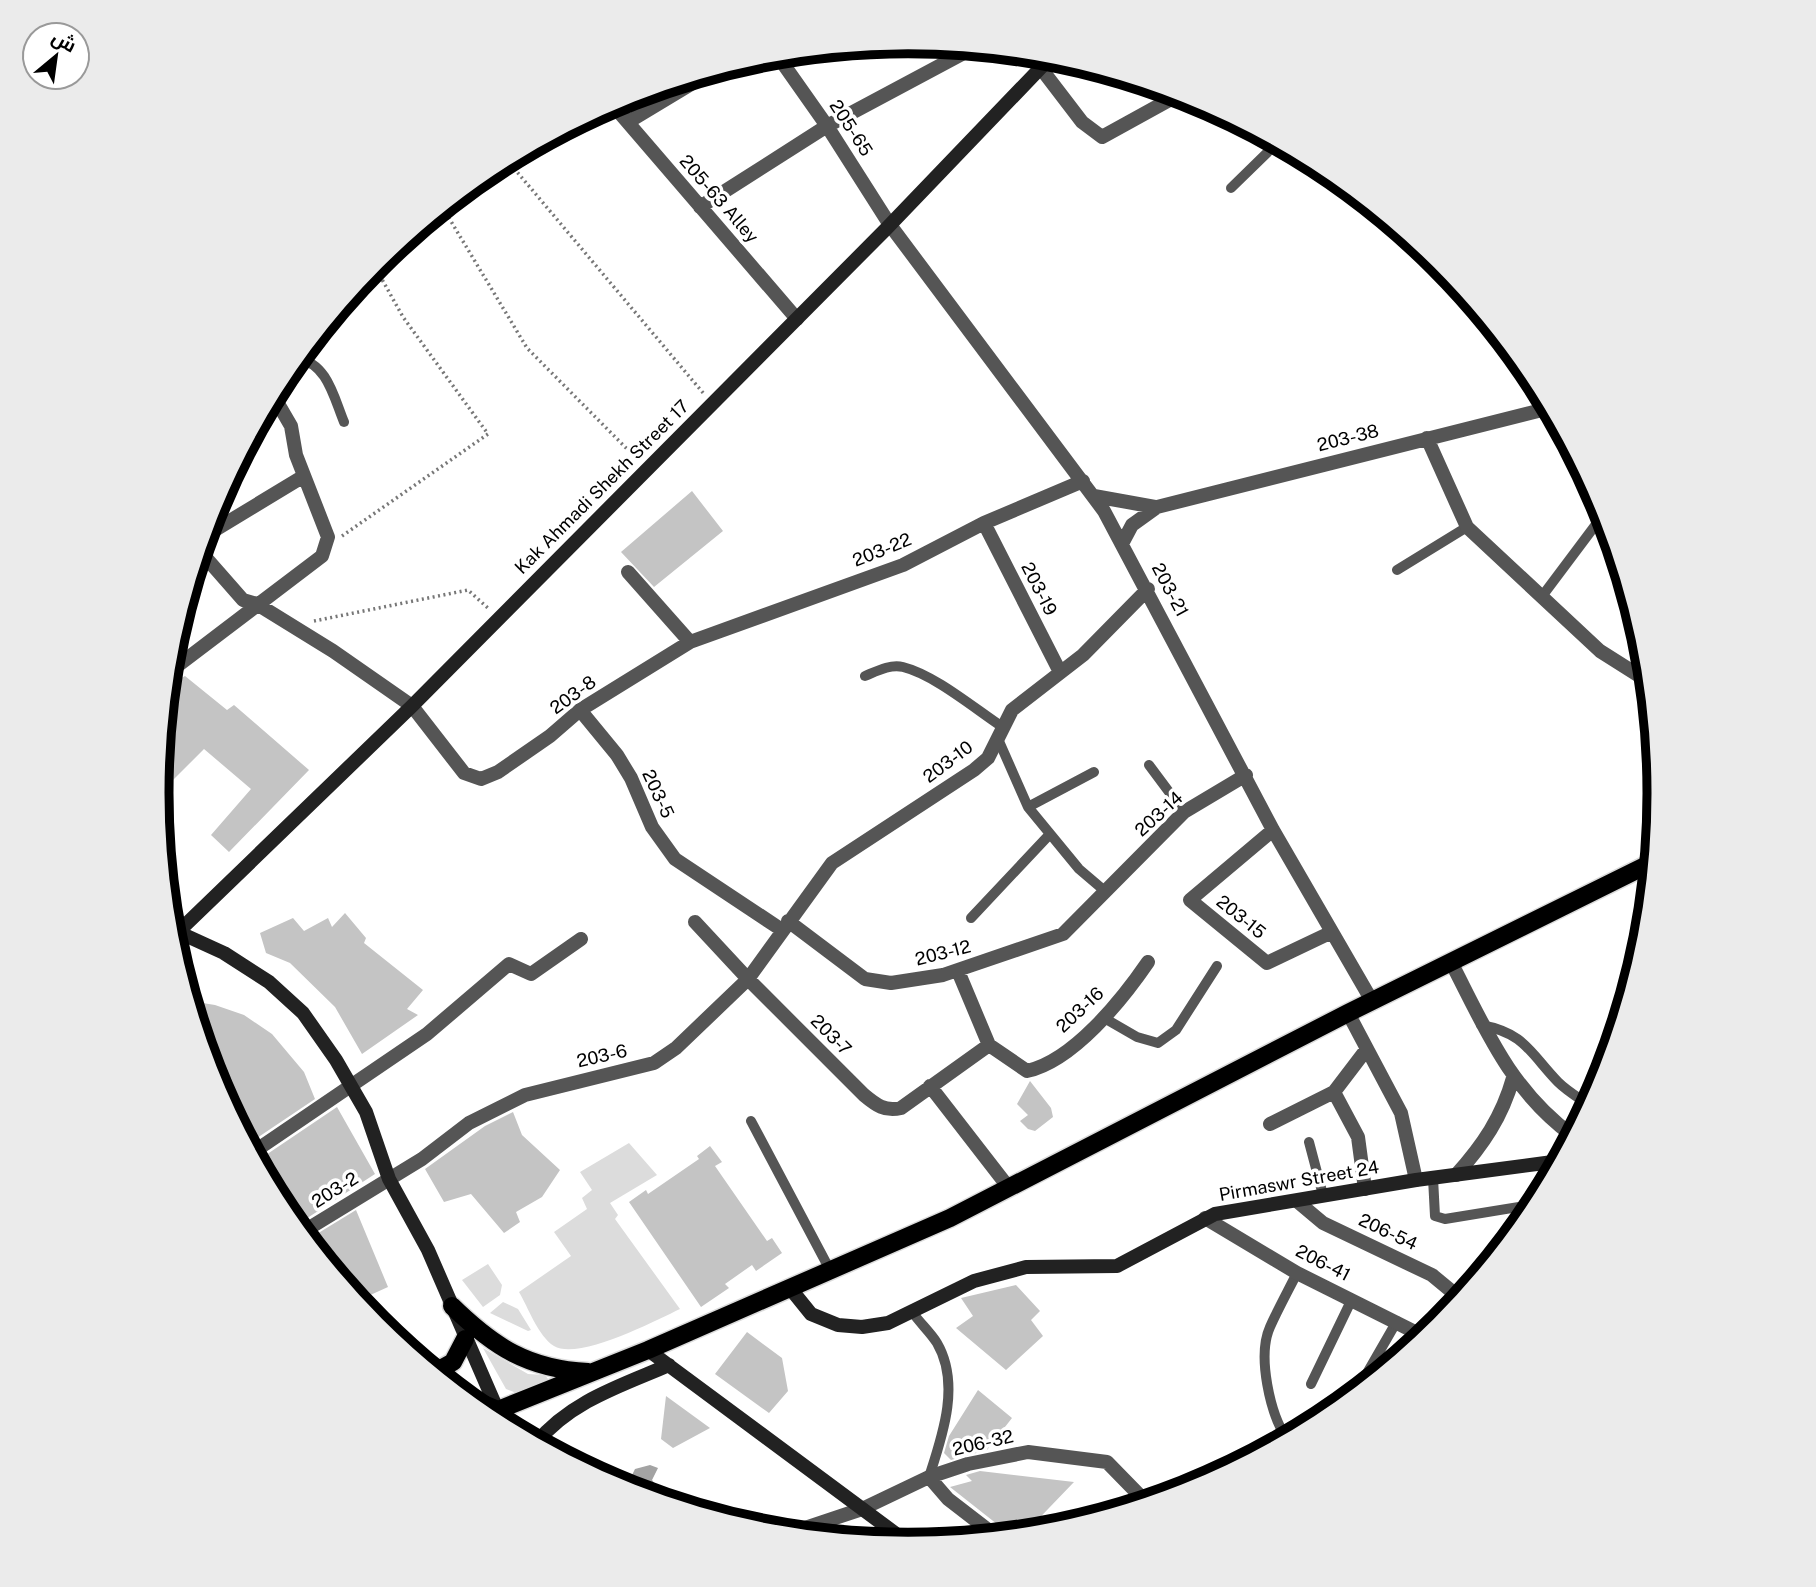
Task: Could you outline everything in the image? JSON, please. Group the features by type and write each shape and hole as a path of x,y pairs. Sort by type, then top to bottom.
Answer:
{"main road":[{"name":"Kak Ahmadi Shekh Street 17","path":"181,926 412,706 890,225 1040,68"},
{"path":"505,1413 950,1217 1348,1013 1643,867"},
{"path":"183,936 224,953 269,982 303,1013 352,1085 366,1112 389,1179 428,1250 491,1403"},
{"name":"Pirmaswr Street 24","path":"790,1288 811,1314 838,1325 862,1327 888,1323 974,1281 1026,1267 1117,1266 1173,1238 1205,1218 1323,1195 1548,1163"},
{"path":"452,1306 472,1325 510,1353 558,1370 595,1373"},
{"path":"443,1368 453,1362 465,1339"},
{"path":"649,1350 893,1532"},
{"path":"542,1436 555,1421 582,1402 668,1365"}],"street":[{"path":"700,207 827,126 958,56"},
{"name":"205-65","path":"784,65 827,126 890,225"},
{"path":"1040,68 1082,122 1102,137 1167,102"},
{"path":"628,122 682,89"},
{"name":"205-63 Alley","path":"620,113 797,319"},
{"name":"203-21","path":"890,225 994,368 1083,481 1123,542 1273,830 1372,1001"},
{"path":"181,663 322,556 326,547 328,537 304,476 291,426 279,406"},
{"name":"203-38","path":"1123,542 1139,517 1157,507 1540,410"},
{"path":"1427,438 1467,527 1600,651 1637,675"},
{"path":"219,528 304,476"},
{"name":"203-22","path":"690,642 903,565 984,523 1083,481"},
{"name":"203-38","path":"1094,496 1157,507"},
{"name":"203-19","path":"984,523 1060,672"},
{"path":"207,559 243,600 257,604 292,625 412,706"},
{"path":"628,572 690,642"},
{"name":"203-10","path":"785,926 832,863 965,778 988,758 1012,710 1083,655 1148,589"},
{"name":"203-8","path":"412,706 464,773 481,779 498,772 550,736 580,710 690,642"},
{"name":"203-5","path":"580,710 617,755 631,778 652,827 675,859 785,926"},
{"name":"203-14","path":"1106,892 1184,812 1246,775"},
{"name":"203-15","path":"1273,830 1191,900 1267,963 1332,932"},
{"name":"203-12","path":"785,926 865,979 879,984 958,971 1063,934 1106,892"},
{"name":"203-7","path":"695,922 748,979 874,1103 891,1110 901,1108 930,1086"},
{"name":"203-6","path":"389,1179 422,1159 469,1122 525,1095 654,1063 694,1034 748,979 785,926"},
{"path":"260,1148 427,1034 509,964 531,974 581,939"},
{"name":"203-16","path":"989,1045 1027,1071 1046,1067 1104,1018 1148,962"},
{"path":"1451,962 1480,1025 1513,1078 1566,1129"},
{"path":"958,971 989,1045 930,1086 1009,1188"},
{"path":"1348,1013 1401,1113 1416,1180"},
{"path":"1270,1124 1334,1093 1366,1050"},
{"path":"1457,1175 1494,1127 1505,1107 1513,1078"},
{"path":"1334,1093 1358,1137 1366,1189"},
{"name":"203-2","path":"310,1227 389,1179"},
{"name":"206-54","path":"1298,1202 1323,1223 1432,1275 1453,1293"},
{"name":"206-41","path":"1205,1218 1297,1273 1415,1331"},
{"name":"206-32","path":"812,1526 862,1510 929,1477 968,1464 1028,1452 1045,1452 1059,1458 1107,1462 1140,1496"},
{"path":"929,1477 948,1499 986,1528"}],"lane":[{"path":"1231,188 1271,149"},
{"path":"309,361 320,367 345,422"},
{"path":"1543,595 1596,524"},
{"path":"1397,570 1467,527"},
{"path":"865,676 887,667 902,667 929,679 1001,733 1028,807 1079,869 1106,892"},
{"path":"1149,765 1184,812"},
{"path":"1028,807 1094,772"},
{"path":"971,918 1050,834"},
{"path":"1104,1018 1150,1043 1158,1043 1176,1030 1217,965"},
{"path":"1480,1025 1506,1030 1527,1044 1561,1085 1581,1099"},
{"path":"751,1121 830,1270"},
{"path":"1309,1142 1323,1195"},
{"path":"1433,1178 1435,1216 1445,1219 1521,1206"},
{"path":"1283,1431 1270,1408 1266,1356 1269,1329 1297,1273"},
{"path":"1311,1384 1352,1299"},
{"path":"913,1313 938,1345 949,1386 944,1432 929,1477"},
{"path":"1368,1372 1397,1321"}],"path":[{"path":"514,168 713,404"},
{"path":"448,216 527,348 648,469"},
{"path":"326,547 488,434 403,317 380,276"},
{"path":"292,625 468,590 499,618"}],"shaded area":[{"path":"629,1143 657,1175 610,1203 618,1215 615,1219 680,1309 598,1344 565,1349 554,1346 538,1328 519,1292 571,1256 554,1232 587,1209 582,1198 592,1190 580,1172"},
{"path":"488,1264 502,1285 500,1295 483,1307 462,1280"},
{"path":"503,1302 518,1309 531,1330 490,1313"},
{"path":"483,1348 528,1374 545,1375 551,1383 519,1394 506,1389"},
{"path":"650,1465 658,1468 652,1480 659,1489 630,1478 635,1469"}],"building":[{"path":"692,491 723,531 654,587 621,552"},
{"path":"185,676 227,710 234,705 309,770 229,852 211,835 251,789 204,749 172,781 169,779 170,745 178,680"},
{"path":"345,913 366,938 364,943 423,990 407,1009 418,1015 362,1054 335,1007 290,963 266,953 260,933 293,918 304,931 328,918 332,927"},
{"path":"199,1002 244,1015 272,1034 304,1072 315,1099 255,1139 225,1076"},
{"path":"1030,1081 1051,1108 1053,1117 1035,1131 1028,1129 1020,1121 1028,1115 1017,1104"},
{"path":"337,1107 375,1174 304,1220 264,1156"},
{"path":"513,1112 522,1135 560,1170 542,1197 516,1212 520,1222 504,1233 471,1194 444,1202 425,1169 485,1126"},
{"path":"710,1146 722,1162 715,1166 767,1241 772,1238 782,1253 756,1271 752,1265 725,1284 729,1288 701,1307 629,1202 646,1190 648,1194 699,1159 697,1156"},
{"path":"356,1210 388,1287 367,1297 315,1235"},
{"path":"1016,1285 1040,1311 1031,1320 1043,1336 1006,1370 956,1328 973,1316 961,1298"},
{"path":"747,1332 782,1358 788,1391 769,1413 715,1374"},
{"path":"978,1390 1012,1418 987,1450 951,1460 944,1453 949,1436"},
{"path":"666,1396 710,1428 673,1448 661,1439"},
{"path":"980,1471 1074,1482 1036,1521 1000,1526 950,1487 972,1481 966,1475"}]}
